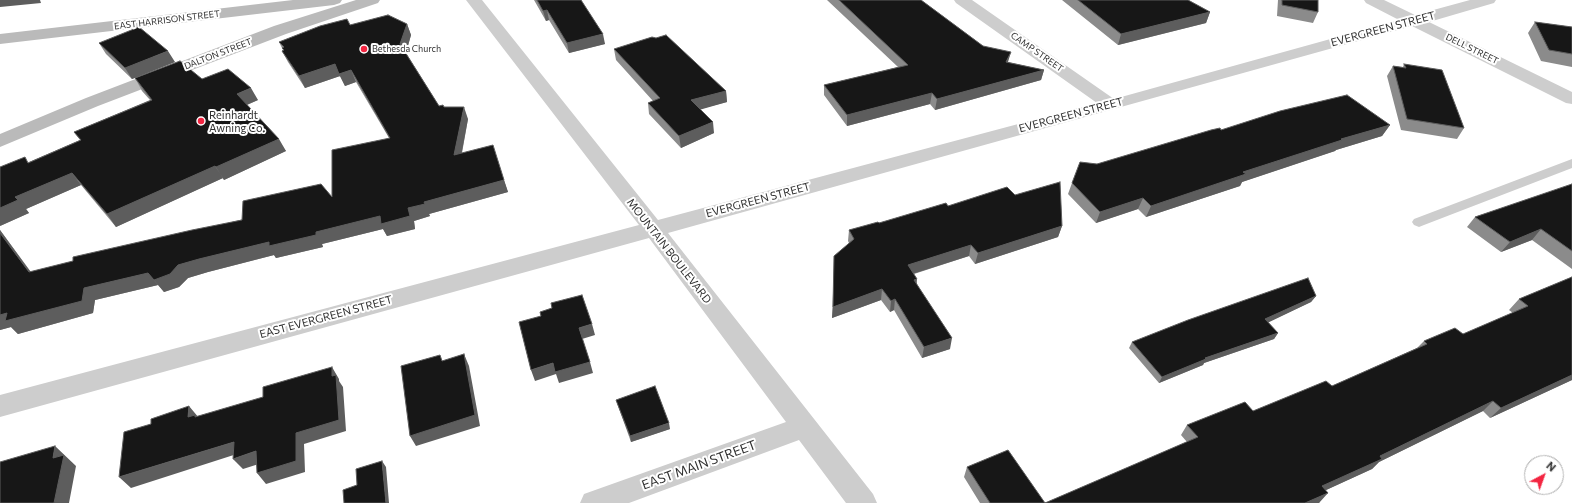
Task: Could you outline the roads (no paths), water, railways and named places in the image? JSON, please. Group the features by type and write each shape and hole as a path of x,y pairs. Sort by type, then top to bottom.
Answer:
{"street":[{"name":"EAST HARRISON STREET","path":"0,40 334,0"},
{"name":"DALTON STREET","path":"0,141 92,102 280,30 372,0"},
{"name":"MOUNTAIN BOULEVARD","path":"474,0 653,228 863,503"},
{"name":"CAMP STREET","path":"962,0 1111,105"},
{"name":"DELL STREET","path":"1372,0 1572,99"},
{"name":"EVERGREEN STREET","path":"653,228 1111,105 1488,0"},
{"path":"202,15 248,14 269,17 275,21 280,30"},
{"name":"EAST EVERGREEN STREET","path":"0,406 653,228"},
{"name":"EAST MAIN STREET","path":"594,503 804,427"}],"lane":[{"path":"1419,222 1572,163"}],"place":[{"name":"Bethesda Church","path":"364,49"},
{"name":"Reinhardt Awning Co.","path":"201,121"}]}
